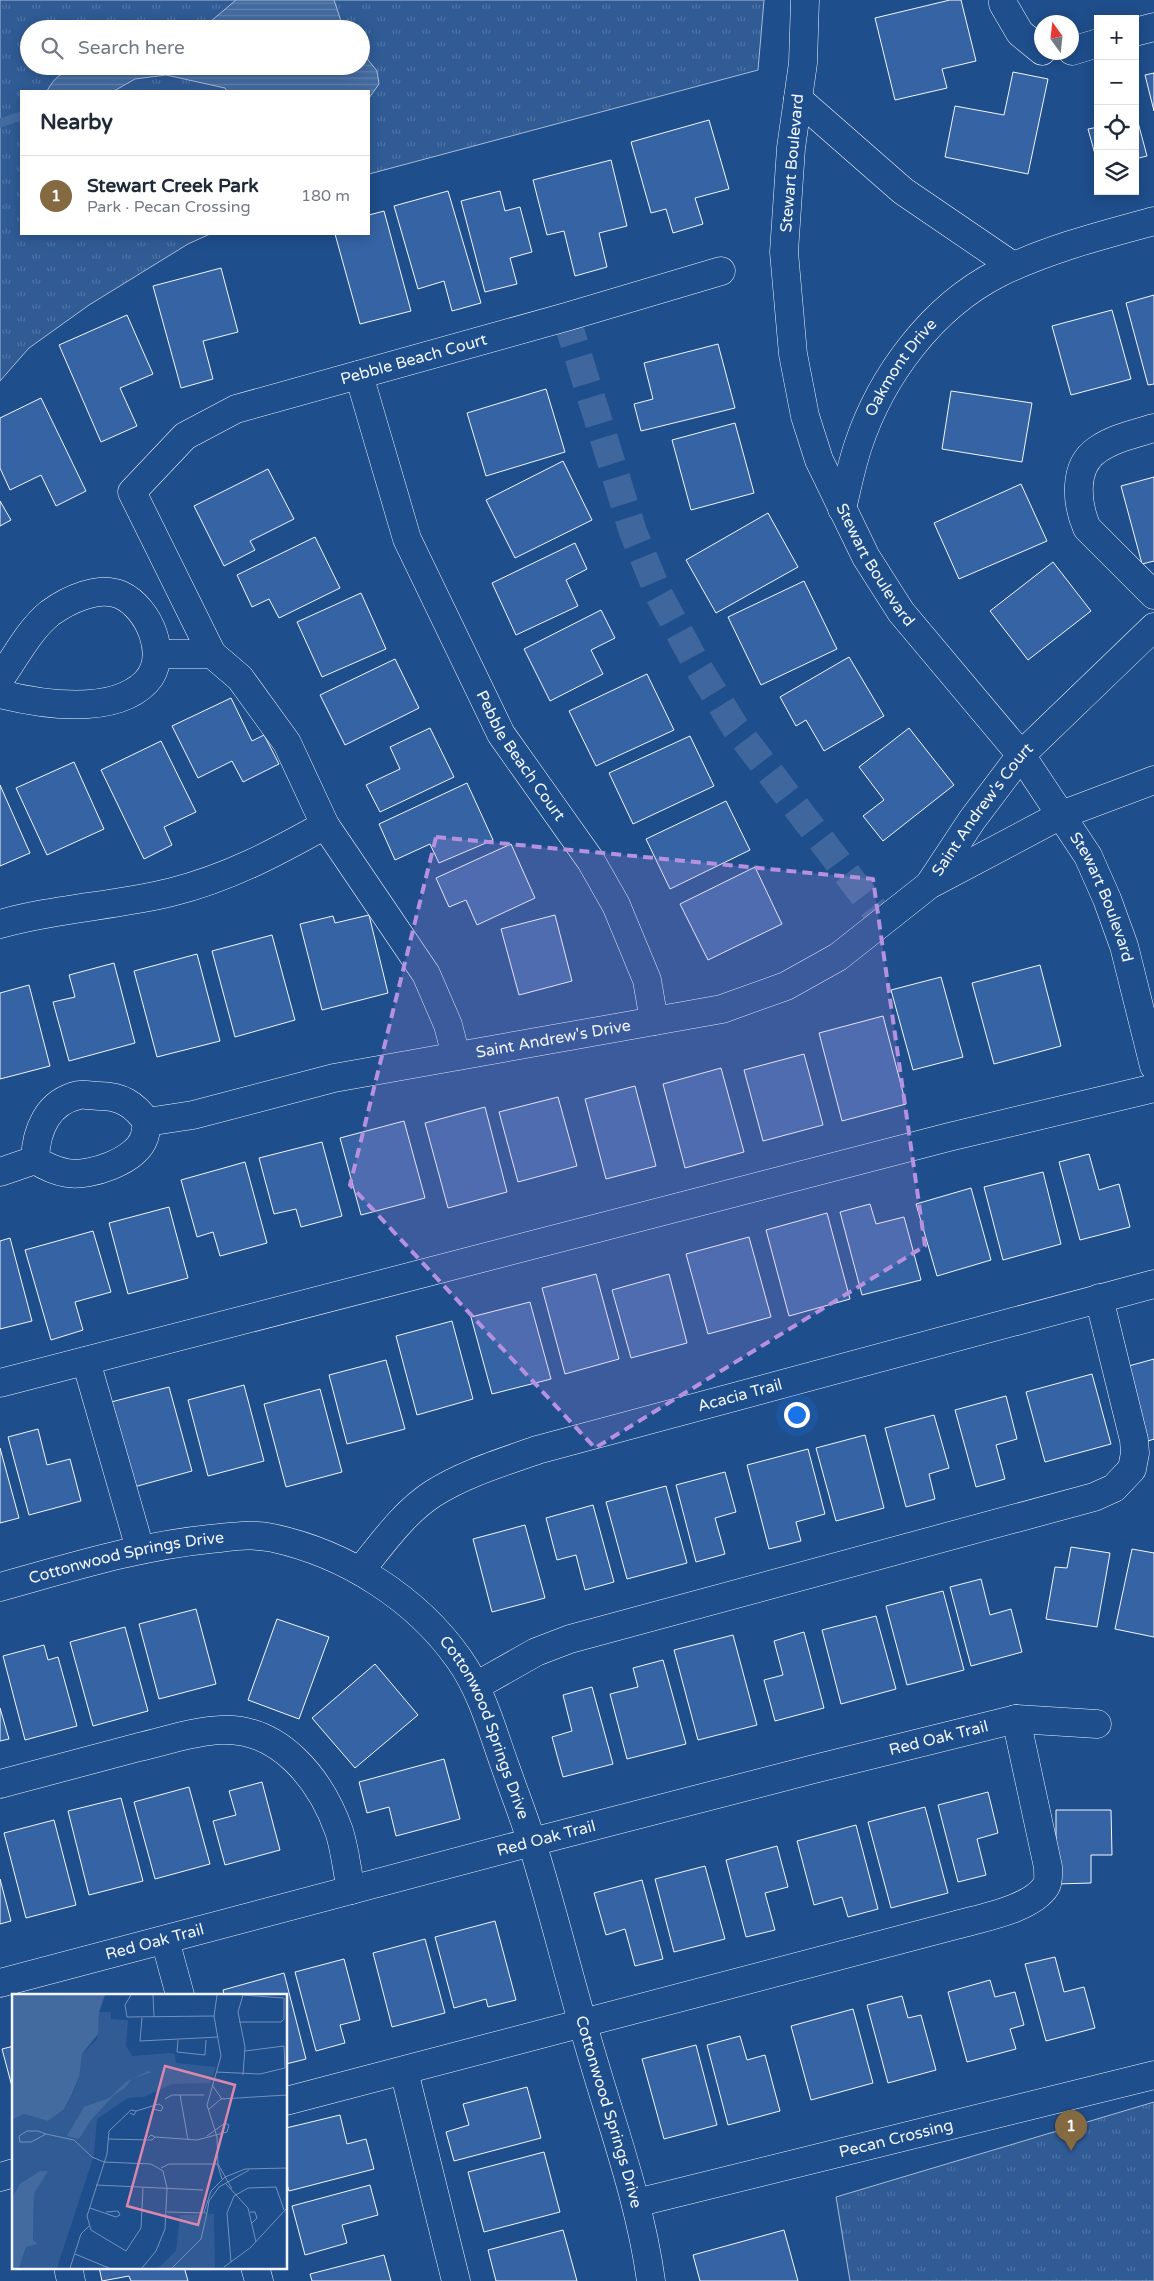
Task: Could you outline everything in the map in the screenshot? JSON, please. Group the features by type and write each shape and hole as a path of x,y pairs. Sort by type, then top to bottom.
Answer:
{"street":[{"name":"Stewart Boulevard","path":"805,0 803,63 791,148 784,252 793,354 805,416 820,460 842,509 866,557 901,612 1021,755 1088,856 1108,899 1150,1025 1154,1066"},
{"path":"1002,0 1020,33 1034,45"},
{"path":"1139,31 1154,27"},
{"path":"1079,49 1094,44"},
{"path":"798,99 903,191 1013,266"},
{"name":"Oakmont Drive","path":"842,509 858,446 873,409 889,379 912,346 939,316 970,291 1013,266 1077,242 1154,221"},
{"name":"Pebble Beach Court","path":"212,654 132,492 185,436 236,409 721,272"},
{"name":"Pebble Beach Court","path":"359,375 407,539 501,734 591,861 616,905 647,980 654,1021"},
{"path":"1154,428 1114,440 1094,451 1082,471 1078,494 1081,516 1087,528 1154,595"},
{"path":"0,679 31,634 50,613 73,600 100,592 120,594 136,605 148,622 157,654 153,670 146,682 131,693 109,701 82,704 49,703 0,694"},
{"name":"Saint Andrew's Court","path":"929,886 972,820 1021,755 1154,627"},
{"path":"157,654 212,654 240,678 287,743 308,792 325,825 426,974 448,1025 456,1056"},
{"name":"Saint Andrew's Court","path":"929,886 1061,815 1154,780"},
{"path":"0,924 199,885 232,874 325,825"},
{"name":"Saint Andrew's Drive","path":"147,1122 193,1114 334,1078 722,1009 786,986 838,957 929,886"},
{"path":"0,1383 949,1137 1154,1088"},
{"path":"0,1172 35,1160 50,1169 68,1174 87,1173 104,1169 135,1151 144,1138 147,1122 138,1109 124,1100 111,1096 80,1095 61,1103 46,1118 36,1142 35,1160"},
{"name":"Acacia Trail","path":"360,1571 399,1524 433,1494 472,1473 537,1450 1154,1284"},
{"path":"476,1686 536,1652 570,1640 999,1525 1094,1498 1114,1488 1132,1468 1135,1453 1134,1440 1099,1298"},
{"path":"86,1361 140,1549"},
{"name":"Cottonwood Springs Drive","path":"0,1587 140,1549 186,1541 248,1535 270,1537 309,1547 336,1558 398,1596 425,1619 458,1658 476,1686 532,1842 636,2203 651,2281"},
{"path":"288,2101 956,1925 1008,1910 1037,1896 1047,1885 1048,1867 1016,1719"},
{"name":"Red Oak Trail","path":"0,1983 804,1771 1016,1719 1097,1724"},
{"path":"0,1784 187,1735 221,1730 247,1732 268,1740 288,1753 321,1790 339,1832 351,1890"},
{"path":"165,1940 180,1994"},
{"path":"404,2071 456,2281"},
{"name":"Pecan Crossing","path":"636,2203 1154,2075"},
{"path":"68,2268 71,2281"},
{"path":"255,2268 259,2281"}],"highlighted area":[{"path":"436,837 873,879 925,1246 595,1448 350,1185"}],"green space":[{"path":"0,0 764,0 758,70 370,174 370,90 20,90 20,235 208,235 188,244 89,305 29,348 0,381"},
{"path":"1154,2102 1154,2281 850,2281 836,2197"}],"shaded area":[{"path":"236,0 334,0 341,20 212,20"},
{"path":"370,62 377,71 379,84 370,97 370,90 226,90 225,88 166,75 370,75"},
{"path":"166,75 135,79 116,90 48,90 58,76"}],"building":[{"path":"950,0 961,0 976,61 942,69 947,88 895,100 875,18"},
{"path":"1013,72 1048,79 1028,174 945,157 955,106 1004,115"},
{"path":"1154,73 1154,111 1145,75"},
{"path":"709,120 729,189 695,198 703,224 673,233 666,209 651,213 631,142"},
{"path":"1139,126 1147,156 1139,158"},
{"path":"1094,128 1094,151 1088,129"},
{"path":"611,160 627,226 599,233 607,267 575,276 564,231 547,235 533,180"},
{"path":"448,191 481,303 452,311 444,281 418,289 394,206"},
{"path":"500,191 505,211 520,207 532,252 510,258 517,284 485,292 461,201"},
{"path":"384,211 411,311 360,324 335,235 370,235 370,215"},
{"path":"221,268 238,332 203,341 213,379 181,388 153,286"},
{"path":"1154,295 1154,384 1148,385 1126,303"},
{"path":"1112,310 1131,379 1071,395 1052,326"},
{"path":"127,315 153,374 120,388 137,426 101,442 59,345"},
{"path":"718,344 735,408 641,431 634,404 653,399 644,363"},
{"path":"546,389 565,452 486,476 467,413"},
{"path":"951,391 1032,403 1022,462 942,449"},
{"path":"41,398 86,491 56,506 41,475 10,490 0,468 0,418"},
{"path":"735,423 754,493 691,510 672,440"},
{"path":"563,461 592,520 515,558 486,500"},
{"path":"268,469 294,519 250,541 255,550 224,566 194,506"},
{"path":"1154,477 1154,561 1142,564 1121,486"},
{"path":"1021,484 1047,541 959,579 934,523"},
{"path":"0,501 11,520 0,526"},
{"path":"768,513 798,567 716,613 686,560"},
{"path":"315,537 340,588 279,618 269,599 252,607 237,575"},
{"path":"575,543 587,569 566,580 578,606 516,635 492,583"},
{"path":"1053,562 1091,611 1028,660 990,611"},
{"path":"804,581 837,649 761,685 728,617"},
{"path":"361,593 386,649 322,677 297,622"},
{"path":"601,610 615,638 591,650 603,674 550,701 524,649"},
{"path":"849,657 884,716 824,751 806,720 796,726 780,697"},
{"path":"395,659 419,708 345,745 320,695"},
{"path":"647,674 674,730 596,766 569,711"},
{"path":"231,698 252,741 264,735 279,764 243,782 232,761 198,778 172,726"},
{"path":"430,728 454,777 380,812 366,785 400,769 390,747"},
{"path":"909,728 954,785 883,841 863,816 884,800 859,767"},
{"path":"690,736 714,786 633,824 609,773"},
{"path":"161,741 196,812 164,827 172,845 144,859 101,770"},
{"path":"74,762 104,829 47,855 16,788"},
{"path":"467,783 493,840 439,863 430,844 395,860 379,824"},
{"path":"0,785 30,853 0,866"},
{"path":"726,801 750,850 670,889 646,839"},
{"path":"511,844 535,898 477,925 466,900 449,907 436,878"},
{"path":"755,867 782,924 708,960 680,904"},
{"path":"369,915 388,993 322,1010 300,924 333,916 335,923"},
{"path":"555,915 572,981 519,995 501,929"},
{"path":"272,935 295,1020 235,1037 212,951"},
{"path":"197,954 220,1041 157,1057 134,971"},
{"path":"114,963 135,1043 69,1061 53,1002 75,997 69,975"},
{"path":"1040,965 1061,1046 994,1064 972,983"},
{"path":"941,977 963,1057 913,1070 891,990"},
{"path":"29,985 50,1066 0,1079 0,993"},
{"path":"883,1016 906,1104 842,1121 819,1033"},
{"path":"804,1054 823,1125 763,1141 744,1070"},
{"path":"721,1068 744,1152 685,1168 663,1084"},
{"path":"635,1086 656,1166 606,1179 585,1099"},
{"path":"558,1097 577,1166 518,1182 499,1112"},
{"path":"485,1107 507,1192 448,1208 425,1123"},
{"path":"404,1121 425,1198 361,1215 340,1138"},
{"path":"322,1142 342,1216 301,1227 296,1209 274,1214 259,1158"},
{"path":"1089,1154 1099,1190 1119,1184 1130,1227 1080,1240 1059,1162"},
{"path":"245,1162 267,1243 220,1256 213,1232 197,1237 181,1180"},
{"path":"1043,1172 1061,1244 1003,1260 984,1187"},
{"path":"971,1188 991,1260 937,1276 916,1204"},
{"path":"870,1204 876,1224 904,1217 921,1280 862,1295 840,1212"},
{"path":"169,1207 188,1278 128,1294 109,1223"},
{"path":"827,1213 850,1299 789,1316 766,1230"},
{"path":"93,1231 111,1292 75,1302 83,1330 51,1340 25,1250"},
{"path":"749,1237 771,1317 708,1334 686,1254"},
{"path":"10,1238 32,1321 0,1329 0,1241"},
{"path":"596,1274 619,1359 565,1374 542,1288"},
{"path":"669,1274 687,1343 631,1358 612,1290"},
{"path":"530,1302 551,1379 492,1394 471,1317"},
{"path":"452,1321 473,1399 417,1415 396,1336"},
{"path":"1154,1359 1154,1439 1145,1442 1125,1367"},
{"path":"386,1360 405,1429 347,1444 329,1375"},
{"path":"1092,1374 1111,1444 1045,1462 1026,1392"},
{"path":"244,1385 264,1461 208,1476 188,1400"},
{"path":"169,1387 192,1471 134,1487 111,1402"},
{"path":"320,1389 342,1472 286,1487 264,1404"},
{"path":"1006,1396 1017,1439 996,1445 1005,1479 976,1487 955,1410"},
{"path":"934,1415 949,1468 929,1474 935,1499 906,1507 885,1428"},
{"path":"38,1429 47,1465 70,1459 81,1501 29,1515 8,1437"},
{"path":"865,1435 884,1508 836,1521 816,1448"},
{"path":"0,1448 19,1518 0,1523"},
{"path":"808,1449 825,1514 796,1522 801,1541 769,1549 747,1465"},
{"path":"725,1472 736,1512 715,1518 725,1554 696,1562 676,1485"},
{"path":"666,1486 687,1563 627,1579 606,1502"},
{"path":"593,1505 614,1582 585,1590 576,1555 557,1560 546,1518"},
{"path":"525,1525 545,1598 492,1612 473,1539"},
{"path":"1071,1547 1110,1553 1097,1627 1046,1619 1055,1567 1067,1568"},
{"path":"1132,1549 1154,1553 1154,1637 1115,1629"},
{"path":"981,1579 990,1615 1011,1609 1022,1652 971,1666 950,1587"},
{"path":"943,1591 964,1670 907,1685 886,1606"},
{"path":"196,1609 216,1684 159,1699 139,1624"},
{"path":"876,1616 896,1689 841,1704 822,1630"},
{"path":"277,1619 329,1637 299,1719 248,1700"},
{"path":"125,1627 148,1711 93,1726 70,1642"},
{"path":"804,1632 824,1708 775,1721 764,1680 783,1675 774,1641"},
{"path":"733,1635 757,1725 698,1740 674,1650"},
{"path":"44,1645 48,1660 58,1657 77,1726 25,1740 3,1656"},
{"path":"663,1660 686,1744 627,1759 610,1694 638,1687 633,1668"},
{"path":"375,1664 418,1715 355,1768 312,1718"},
{"path":"592,1687 613,1764 563,1777 552,1737 572,1731 563,1695"},
{"path":"0,1708 9,1739 0,1741"},
{"path":"444,1759 460,1819 396,1836 389,1807 367,1813 359,1782"},
{"path":"262,1782 280,1850 225,1865 213,1821 236,1815 229,1791"},
{"path":"189,1787 210,1864 155,1879 134,1802"},
{"path":"988,1792 998,1833 977,1839 986,1875 958,1882 938,1805"},
{"path":"121,1798 143,1881 89,1895 68,1811"},
{"path":"925,1807 948,1893 891,1908 868,1822"},
{"path":"1056,1810 1111,1810 1112,1855 1091,1855 1091,1883 1056,1884"},
{"path":"54,1820 76,1905 26,1918 4,1833"},
{"path":"856,1825 878,1909 848,1917 842,1897 814,1905 797,1841"},
{"path":"777,1846 788,1887 765,1893 775,1930 746,1937 726,1860"},
{"path":"705,1866 725,1939 674,1952 655,1879"},
{"path":"0,1879 11,1921 0,1924"},
{"path":"642,1880 663,1959 635,1966 625,1929 606,1935 594,1893"},
{"path":"495,1921 516,2000 488,2007 486,1999 454,2008 435,1937"},
{"path":"425,1939 445,2013 392,2027 373,1953"},
{"path":"1055,1957 1064,1992 1084,1987 1095,2028 1046,2041 1025,1964"},
{"path":"344,1959 360,2020 340,2025 345,2043 316,2051 295,1972"},
{"path":"284,1973 306,2059 288,2064 288,1994 224,1994 223,1990"},
{"path":"990,1980 995,1997 1015,1992 1024,2025 1010,2029 1016,2049 967,2062 948,1992"},
{"path":"902,1996 908,2018 921,2015 936,2070 888,2083 867,2005"},
{"path":"853,2009 873,2083 811,2100 791,2026"},
{"path":"740,2036 747,2060 765,2055 780,2111 728,2125 707,2045"},
{"path":"696,2045 717,2125 664,2139 642,2059"},
{"path":"12,2046 12,2086 2,2049"},
{"path":"527,2087 541,2138 454,2161 446,2132 469,2125 463,2104"},
{"path":"340,2115 347,2144 366,2139 374,2169 289,2191 288,2128"},
{"path":"544,2152 560,2212 484,2232 468,2172"},
{"path":"370,2185 378,2215 342,2225 347,2243 305,2255 292,2206"},
{"path":"563,2230 577,2281 496,2281 488,2250"},
{"path":"784,2230 798,2281 700,2281 693,2255"},
{"path":"384,2255 391,2281 312,2281 310,2274"},
{"path":"99,2268 184,2268 188,2281 131,2281 129,2276 102,2281"}],"waterway":[{"path":"0,123 20,116"}],"tunnel":[{"path":"566,317 633,532 659,595 699,669 735,727 883,921"}],"place":[{"name":"Stewart Creek Park","path":"1071,2151"}]}
